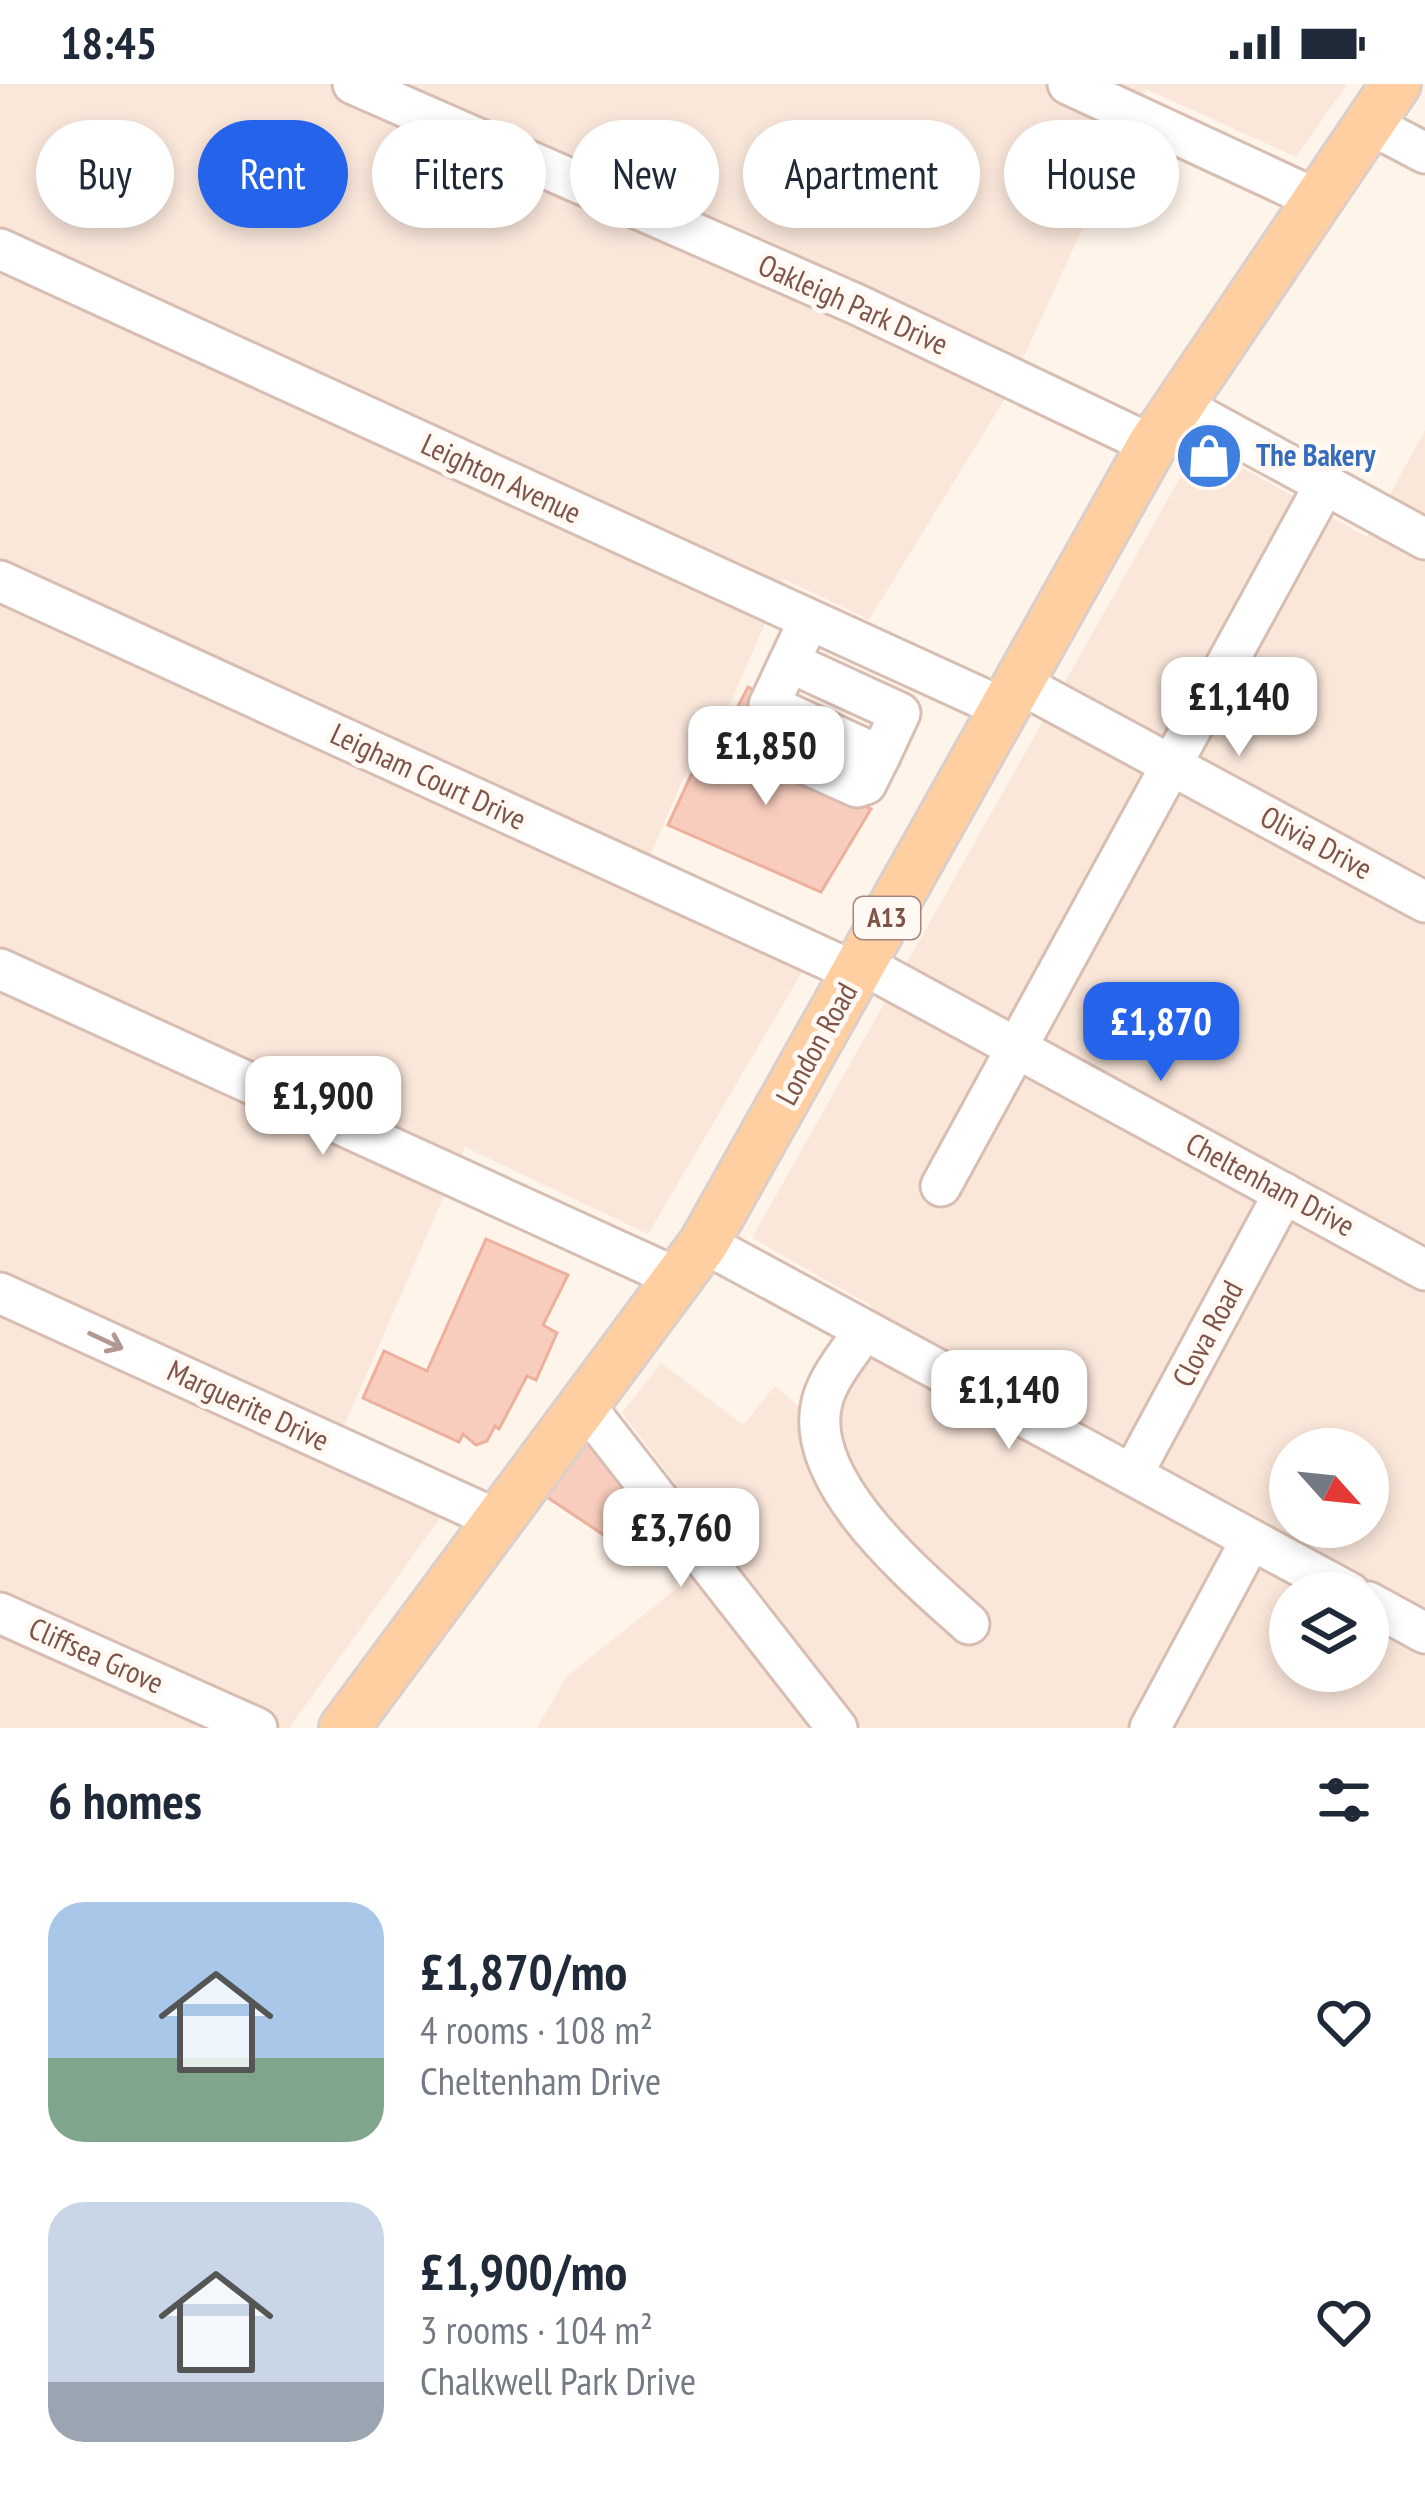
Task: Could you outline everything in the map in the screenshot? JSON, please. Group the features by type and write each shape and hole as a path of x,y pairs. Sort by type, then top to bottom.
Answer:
{"main road":[{"name":"London Road","path":"344,1728 691,1261 1152,445 1382,103"}],"street":[{"name":"Oakleigh Park Drive","path":"353,84 858,305 1152,445"},
{"path":"1068,84 1316,199"},
{"path":"1382,103 1425,153"},
{"name":"Leighton Avenue","path":"0,250 809,620 1010,695"},
{"path":"1177,404 1425,539"},
{"path":"940,1186 1325,484"},
{"name":"Leigham Court Drive","path":"0,581 859,969"},
{"path":"750,739 857,787 866,784 880,756 769,705 809,620"},
{"name":"Olivia Drive","path":"1010,695 1171,765 1425,902"},
{"path":"0,969 864,1331 1311,1572"},
{"name":"Cheltenham Drive","path":"859,969 1017,1048 1425,1270"},
{"name":"Clova Road","path":"1132,1475 1284,1193"},
{"name":"Marguerite Drive","path":"0,1293 496,1520"},
{"path":"864,1331 825,1391 819,1424 827,1450 860,1514 886,1549 969,1624"},
{"path":"585,1406 837,1728"},
{"path":"1150,1728 1251,1540"},
{"name":"Cliffsea Grove","path":"0,1612 257,1728"},
{"path":"1389,1613 1425,1633"}],"shaded area":[{"path":"0,84 1347,84 1296,157 1146,89 1132,120 1004,120 1004,228 1083,228 1004,400 869,620 784,579 716,736 704,731 634,892 802,972 648,1234 465,1147 328,1463 442,1515 289,1728 0,1728"},
{"path":"1425,430 1425,1728 537,1728 567,1676 725,1550 622,1413 661,1363 743,1425 775,1386 803,1410 872,1306 752,1238 1199,444 1367,537"}],"building":[{"path":"748,687 767,697 736,747 871,809 821,892 668,825 711,732 722,737"},
{"path":"486,1239 568,1275 543,1325 557,1333 536,1380 527,1376 499,1429 495,1426 487,1441 476,1445 463,1434 459,1442 363,1398 384,1351 427,1371"},
{"path":"586,1440 670,1538 641,1560 547,1497"}],"place":[{"name":"The Bakery","path":"1209,456"}]}
